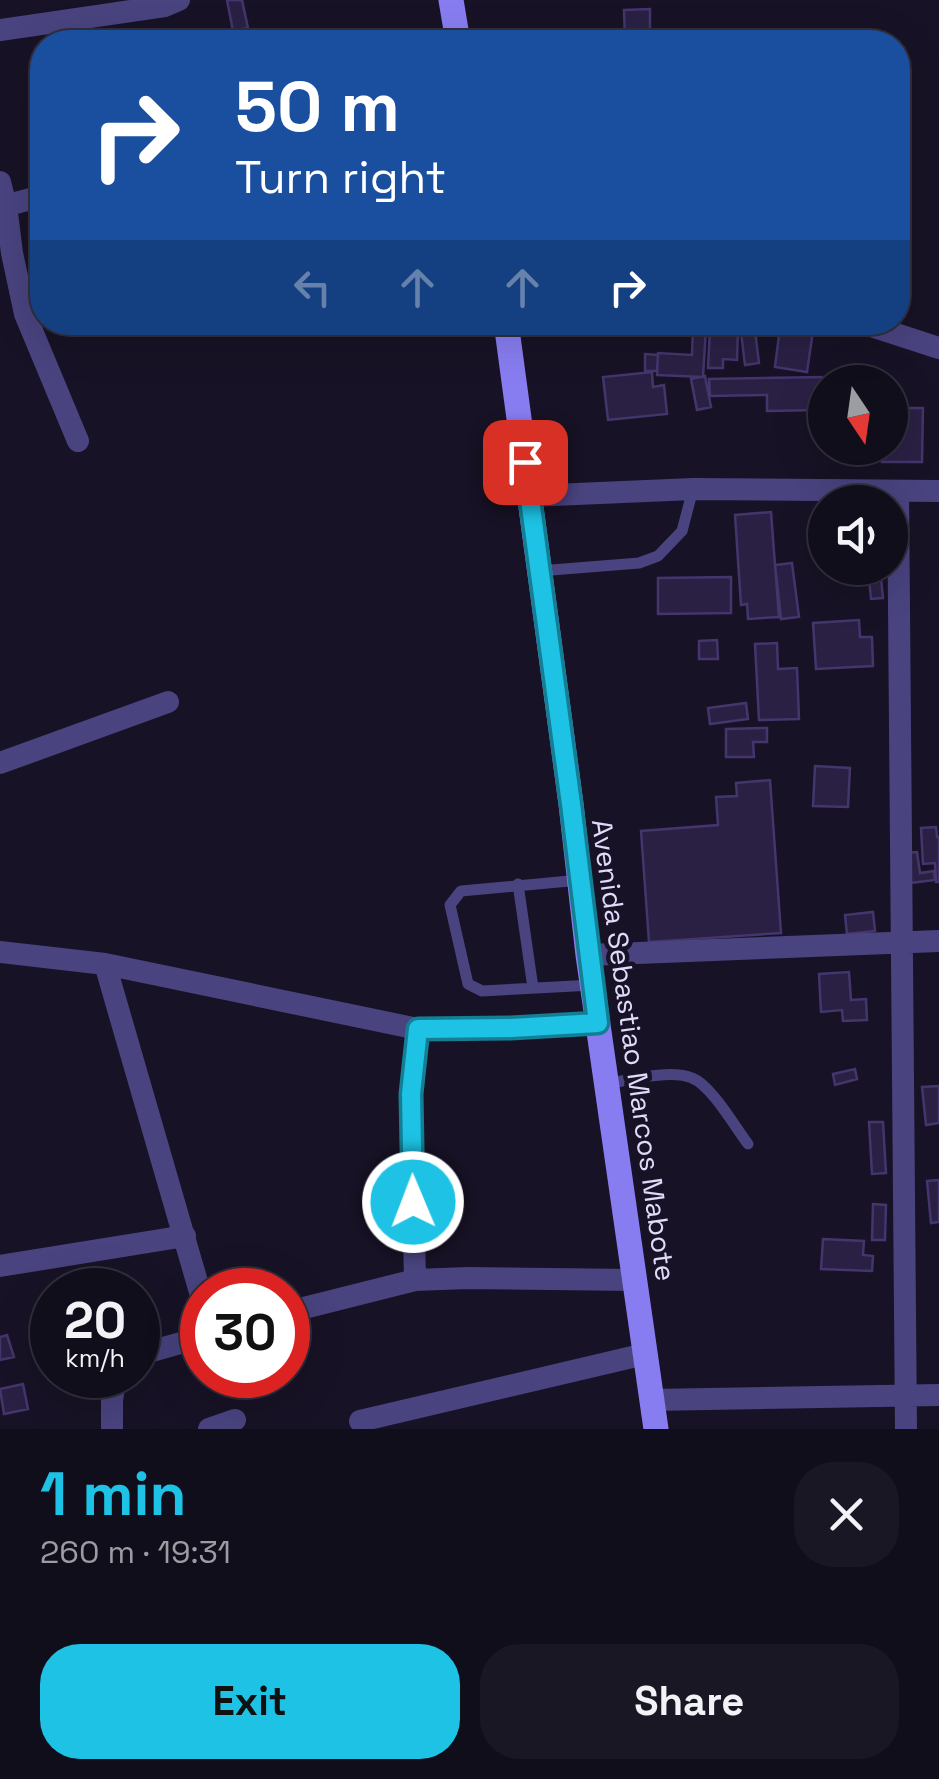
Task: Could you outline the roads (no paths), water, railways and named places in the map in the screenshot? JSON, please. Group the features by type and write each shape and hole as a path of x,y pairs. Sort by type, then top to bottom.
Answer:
{"main road":[{"path":"451,0 456,30"},
{"name":"Avenida Sebastiao Marcos Mabote","path":"508,335 588,955 656,1429"}],"street":[{"path":"0,30 165,6 179,0"},
{"path":"0,182 30,326"},
{"path":"3,207 30,199"},
{"path":"34,335 78,441"},
{"path":"899,335 939,348"},
{"path":"530,496 693,489 808,491"},
{"path":"908,492 939,492"},
{"path":"899,585 906,1429"},
{"path":"0,763 168,702"},
{"path":"588,955 939,940"},
{"path":"0,952 104,964 418,1029 598,1023"},
{"path":"104,964 194,1268"},
{"path":"415,1280 411,1094 418,1029"},
{"path":"0,1266 185,1236"},
{"path":"310,1306 415,1280 634,1280"},
{"path":"360,1421 644,1354"},
{"path":"651,1400 939,1395"},
{"path":"112,1398 112,1429"},
{"path":"209,1429 235,1420"}],"lane":[{"path":"539,571 638,562 658,556 682,530 693,489"},
{"path":"580,880 461,891 450,905 468,984 482,991 593,986"},
{"path":"518,884 534,988"},
{"path":"606,1084 670,1075 691,1077 704,1084 748,1144"}]}
